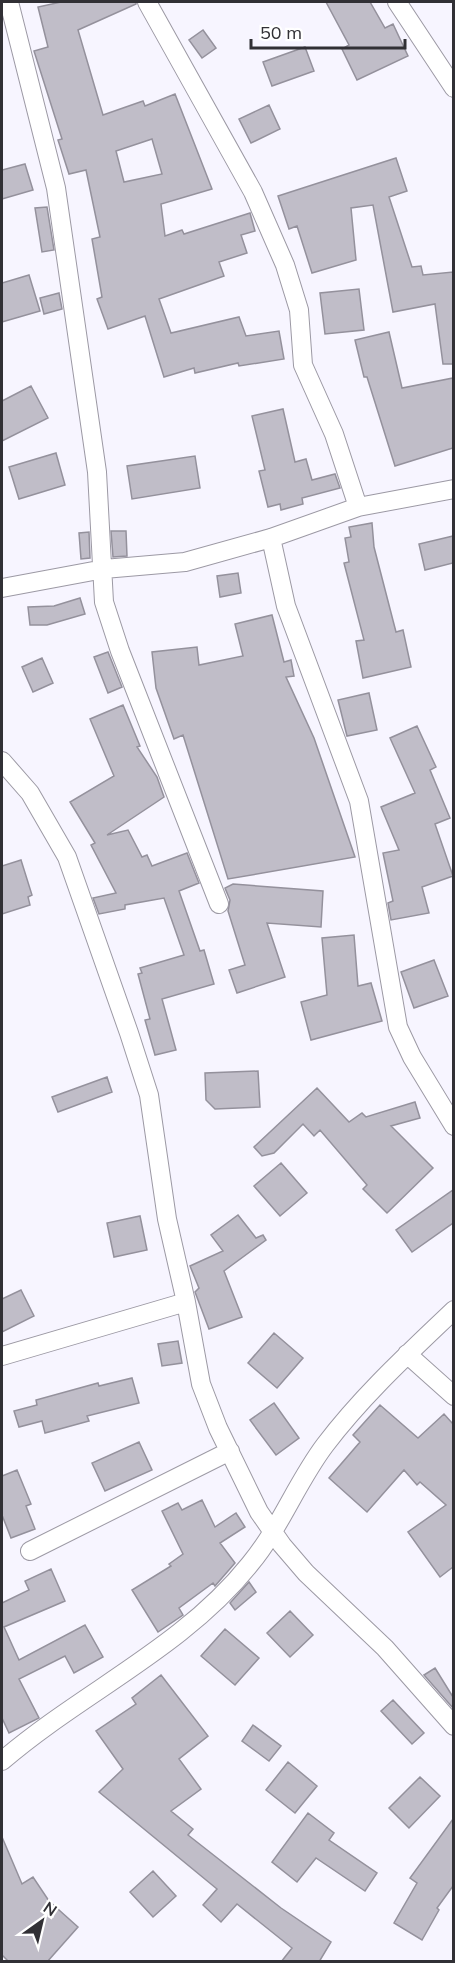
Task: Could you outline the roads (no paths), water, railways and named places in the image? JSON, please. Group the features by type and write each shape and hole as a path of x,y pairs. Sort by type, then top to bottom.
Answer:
{"street":[{"path":"9,2 56,188 97,472 104,602 120,651 219,904"},
{"path":"147,2 253,192 285,266 299,310 303,365 334,434 358,507"},
{"path":"397,2 453,88"},
{"path":"2,588 104,569 185,562 271,538 358,507 453,489"},
{"path":"271,538 286,606 359,801 398,1027 412,1057 453,1126"},
{"path":"2,761 30,793 67,857 96,935 149,1095 166,1219 186,1302 201,1384 230,1451 260,1512 306,1573 385,1648 453,1726"},
{"path":"2,1356 186,1302"},
{"path":"2,1761 75,1705 119,1677 195,1621 251,1564 324,1446 365,1397 453,1310"},
{"path":"407,1354 453,1396"},
{"path":"30,1551 230,1451"}]}
